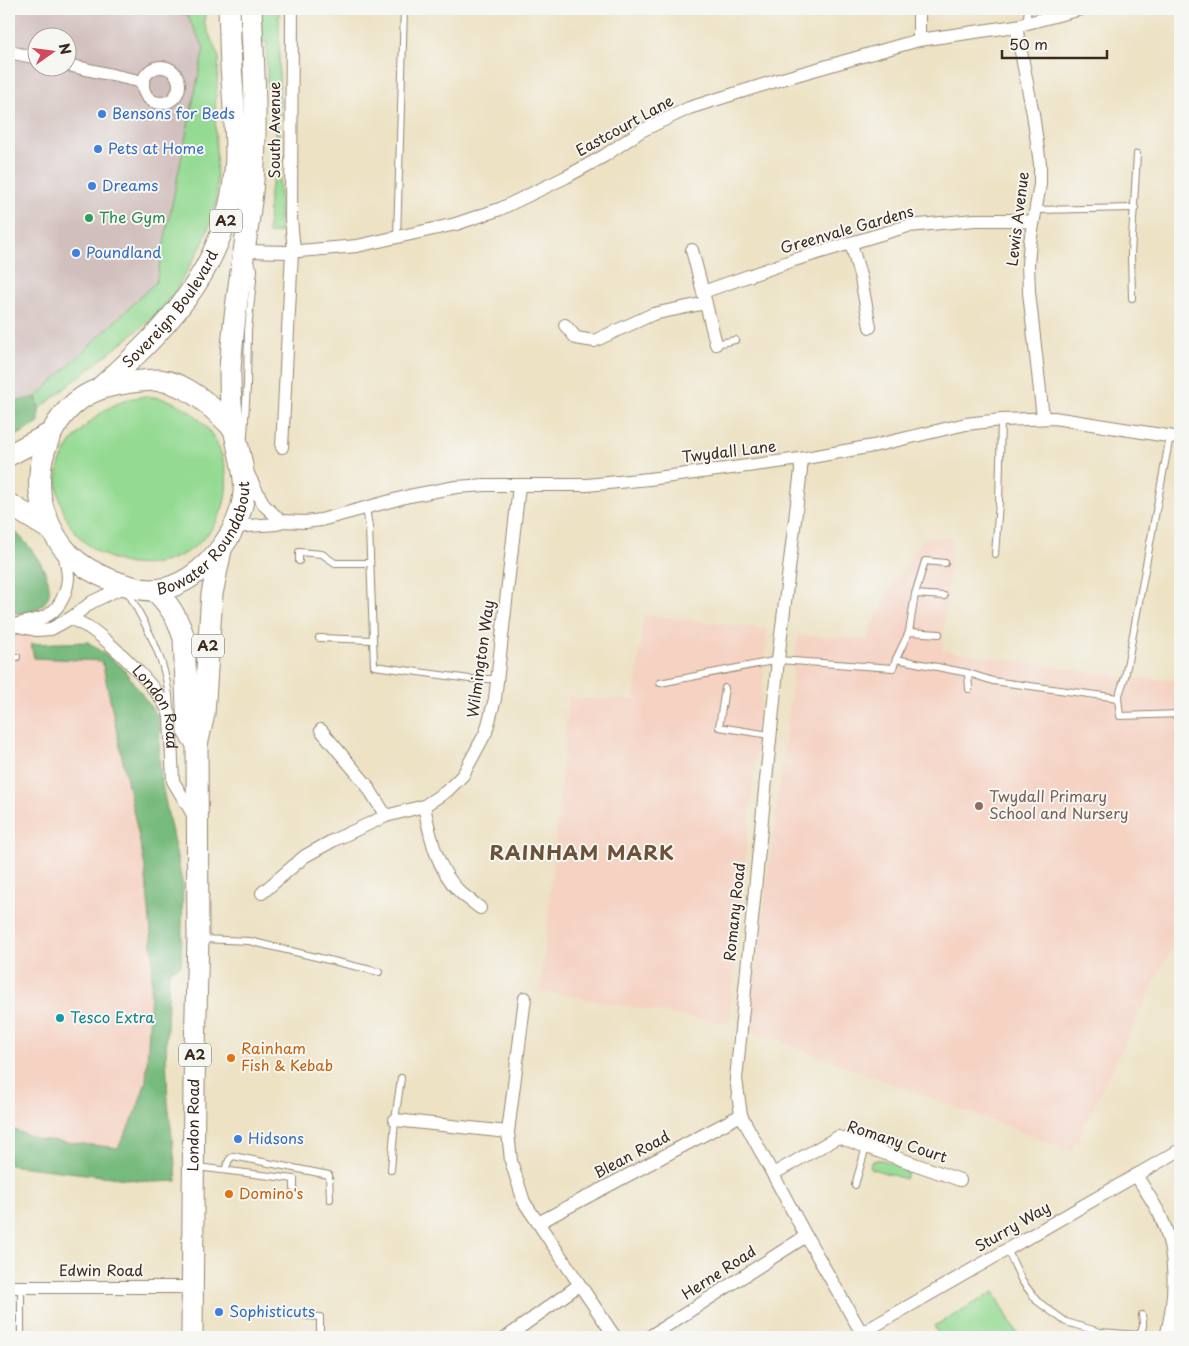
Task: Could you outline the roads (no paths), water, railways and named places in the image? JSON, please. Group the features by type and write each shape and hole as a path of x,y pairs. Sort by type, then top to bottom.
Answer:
{"main road":[{"name":"Sovereign Boulevard","path":"99,389 141,351 178,310 214,253 226,221 236,157 230,9"},
{"name":"Sovereign Boulevard","path":"234,429 230,372 235,309 252,192 256,139 251,9"},
{"name":"Bowater Roundabout","path":"159,380 180,386 205,400 234,429 243,463 244,485 241,510 234,527 221,547 207,565 189,578 154,590 125,586 90,572 78,563 63,548 51,530 42,507 39,482 44,453 51,433 63,415 79,400 99,389 142,381 159,380"},
{"path":"9,455 51,433"},
{"path":"9,504 51,530"},
{"name":"London Road","path":"192,1337 198,938 197,745 204,714 212,594 221,547"},
{"name":"London Road","path":"154,590 168,604 184,638 188,731 197,745"}],"street":[{"name":"South Avenue","path":"282,447 293,252 291,219 292,9"},
{"path":"919,9 920,40"},
{"name":"Eastcourt Lane","path":"244,251 267,253 293,252 357,246 456,224 500,209 566,177 604,156 641,131 689,108 791,76 920,40 1021,25 1081,9"},
{"name":"Lewis Avenue","path":"1021,25 1040,154 1040,184 1029,251 1029,292 1043,418"},
{"path":"9,52 28,56"},
{"path":"78,67 144,82"},
{"name":"Greenvale Gardens","path":"565,324 576,338 594,341 653,314 704,298 794,260 908,226 975,220 1010,220 1035,216"},
{"path":"851,243 861,279 870,327"},
{"path":"692,250 716,344"},
{"name":"Twydall Lane","path":"234,527 277,524 281,521 305,522 321,520 409,496 456,487 486,485 587,486 800,459 873,446 966,424 1001,420 1043,418 1175,437"},
{"name":"Romany Road","path":"800,459 801,470 778,660 736,1079 741,1115 806,1236 863,1335"},
{"path":"243,463 264,506 281,521"},
{"name":"Wilmington Way","path":"262,893 305,856 334,840 386,816 424,806 447,791 463,775 486,732 495,698 519,486"},
{"path":"12,624 45,617 59,604 65,592 68,577 63,548"},
{"path":"12,624 36,630 51,629 92,602 125,586"},
{"name":"London Road","path":"70,618 88,627 110,644 139,672 168,708 171,722 173,781 198,823"},
{"path":"321,730 366,784 386,816"},
{"path":"424,806 431,840 443,870 458,890 480,908"},
{"path":"525,998 508,1132 511,1161 524,1202 615,1337"},
{"name":"Blean Road","path":"538,1224 741,1115"},
{"path":"395,1120 508,1132"},
{"name":"Romany Court","path":"773,1174 838,1137 960,1180"},
{"name":"Sturry Way","path":"863,1335 1180,1150"},
{"path":"1136,1175 1160,1216 1169,1242 1173,1266 1174,1300 1166,1337"},
{"name":"Herne Road","path":"649,1337 806,1236"},
{"path":"507,1337 579,1285"},
{"name":"Edwin Road","path":"15,1287 194,1287"}],"lane":[{"path":"397,238 404,9"},
{"path":"1021,25 1028,9"},
{"path":"1132,298 1131,254 1136,154"},
{"path":"1035,216 1134,208"},
{"path":"243,463 248,330 254,269 244,251"},
{"path":"716,344 735,340"},
{"path":"995,554 999,503 1001,420"},
{"path":"1175,437 1125,677 1118,698 1120,716 1180,714"},
{"path":"366,508 369,527 374,666 470,679 497,679"},
{"path":"299,561 299,552 322,554 334,564 370,563"},
{"path":"660,683 778,660 893,668 910,632 915,594 925,561 945,563"},
{"path":"125,586 156,644 163,664 169,686 171,722"},
{"path":"915,594 944,596"},
{"path":"910,632 939,634"},
{"path":"319,638 373,640"},
{"path":"9,656 17,657"},
{"path":"896,659 968,673 994,681 1118,698"},
{"path":"968,673 969,689"},
{"path":"725,688 719,727 770,735"},
{"path":"198,938 249,941 379,972"},
{"path":"391,1170 401,1078"},
{"path":"855,1185 866,1147"},
{"path":"226,1170 229,1160 233,1156 329,1175 330,1198"},
{"path":"194,1166 294,1179 294,1189"},
{"path":"1008,1249 1022,1281 1037,1301 1066,1322 1100,1332 1138,1335 1142,1331 1142,1314"},
{"path":"15,1287 21,1337"},
{"path":"307,1316 320,1316 320,1337"}],"place":[{"name":"Bensons for Beds","path":"102,114"},
{"name":"Pets at Home","path":"98,149"},
{"name":"Dreams","path":"92,186"},
{"name":"The Gym","path":"89,218"},
{"name":"Poundland","path":"76,253"},
{"name":"Twydall Primary School and Nursery","path":"979,806"},
{"name":"Tesco Extra","path":"60,1018"},
{"name":"Rainham Fish & Kebab","path":"231,1058"},
{"name":"Hidsons","path":"238,1139"},
{"name":"Domino's","path":"229,1194"},
{"name":"Sophisticuts","path":"219,1312"}],"district":[{"name":"RAINHAM MARK","path":"582,853"}]}
